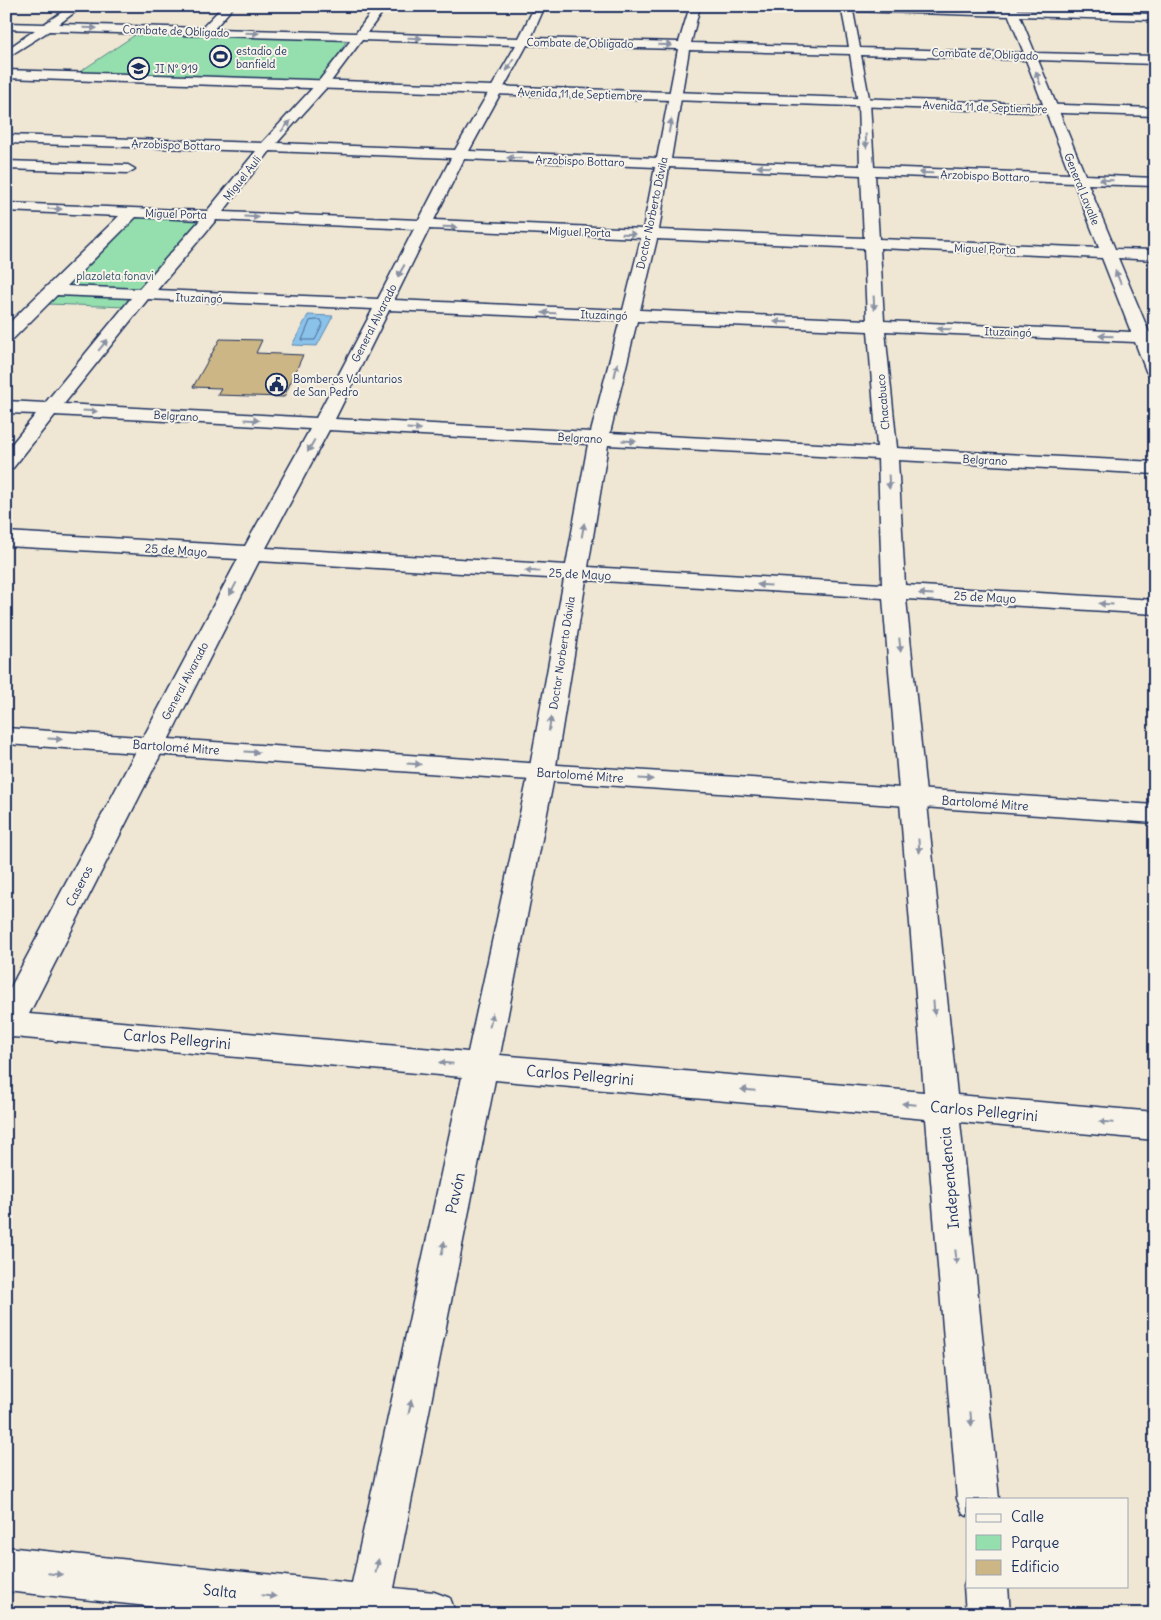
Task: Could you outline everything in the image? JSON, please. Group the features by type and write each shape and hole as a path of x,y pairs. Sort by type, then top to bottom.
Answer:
{"street":[{"path":"6,55 78,6"},
{"path":"205,32 229,6"},
{"name":"Miguel Auli","path":"6,464 266,147 319,88 382,6"},
{"name":"General Alvarado","path":"152,746 251,555 323,423 459,156 523,42 540,6"},
{"name":"Doctor Norberto Dávila","path":"542,772 599,439 650,235 684,46 695,6"},
{"path":"795,6 1012,10 1155,17"},
{"name":"Chacabuco","path":"847,7 856,50 864,105 876,326 888,455 894,592 915,798"},
{"name":"General Lavalle","path":"1012,10 1108,253 1148,338 1155,372"},
{"name":"Combate de Obligado","path":"6,26 1155,60"},
{"name":"Avenida 11 de Septiembre","path":"6,74 319,88"},
{"name":"Avenida 11 de Septiembre","path":"6,80 864,105 1155,118"},
{"name":"Avenida 11 de Septiembre","path":"1051,112 1155,112"},
{"name":"Arzobispo Bottaro","path":"6,139 266,147 1155,182"},
{"path":"114,185 128,169 130,163 150,144"},
{"path":"6,165 128,169"},
{"path":"90,210 102,197"},
{"name":"Miguel Porta","path":"6,207 871,245 1155,255"},
{"path":"6,336 132,212"},
{"name":"Ituzaingó","path":"53,290 382,306 1148,338"},
{"name":"Belgrano","path":"6,407 1155,468"},
{"name":"25 de Mayo","path":"6,539 1155,607"},
{"name":"Bartolomé Mitre","path":"6,736 1155,814"},
{"name":"Caseros","path":"7,1025 152,746"},
{"name":"Pavón","path":"368,1610 542,772"},
{"name":"Independencia","path":"915,798 978,1498"},
{"name":"Carlos Pellegrini","path":"7,1025 1155,1126"},
{"name":"Salta","path":"6,1569 368,1610 434,1614"},
{"path":"986,1588 988,1614"}],"green space":[{"name":"estadio de banfield","path":"135,35 348,38 323,82 75,75"},
{"name":"plazoleta fonavi","path":"133,214 204,215 127,307 47,304"}],"water":[{"path":"308,315 333,316 317,346 292,345"}],"building":[{"path":"220,339 262,340 256,353 303,355 284,397 217,395 221,388 193,387"}],"place":[{"name":"estadio de banfield","path":"220,57"},
{"name":"JI N° 919","path":"138,69"},
{"name":"Bomberos Voluntarios de San Pedro","path":"277,385"}]}
